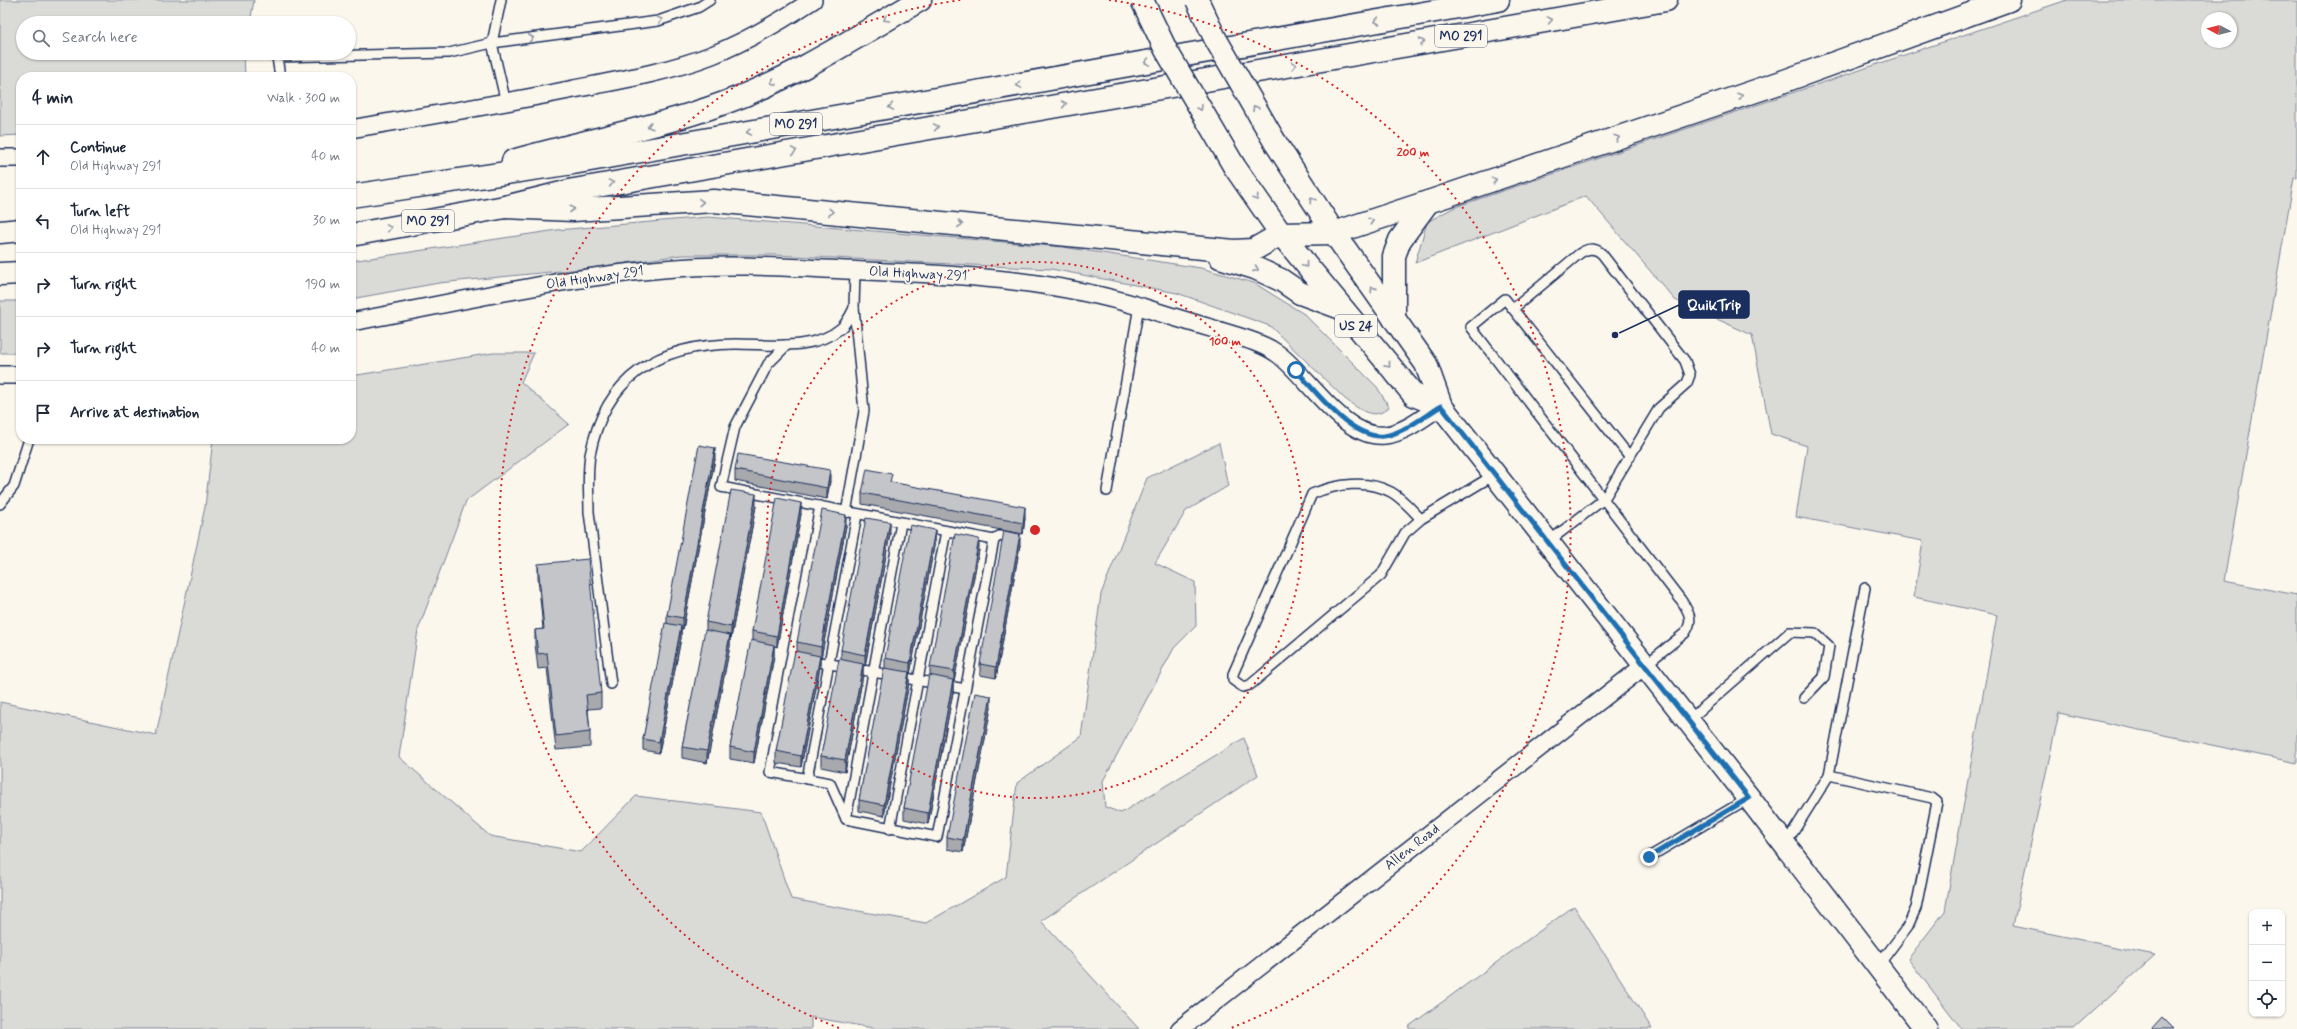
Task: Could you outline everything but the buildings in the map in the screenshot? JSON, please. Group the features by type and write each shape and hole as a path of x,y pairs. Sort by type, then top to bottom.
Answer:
{"main road":[{"path":"426,185 580,142 640,129 724,103 790,75 920,0"},
{"name":"US 24","path":"1142,0 1170,56 1234,166 1281,234 1414,395 1441,406"},
{"name":"US 24","path":"1197,0 1216,38 1275,142 1334,233 1426,364 1441,406 1749,798 1926,1029"},
{"name":"MO 291","path":"356,195 581,162 1498,0"},
{"name":"MO 291","path":"356,234 505,208 574,190 1666,0"},
{"path":"505,208 573,210 714,201 1179,246 1234,251 1253,250 1281,234 1334,233 1428,202 1779,83 2009,0"},
{"path":"1394,319 1394,256 1407,228 1428,202"},
{"path":"0,232 16,230"},
{"path":"1179,246 1255,268 1281,280 1300,293 1341,308"},
{"path":"0,274 16,273"}],"street":[{"path":"356,128 506,102 635,77 712,55 779,22 813,0"},
{"path":"0,158 16,158"},
{"name":"Old Highway 291","path":"356,321 559,283 664,269 746,266 941,274 1010,280 1070,290 1139,306 1254,342 1277,354 1296,370 1336,413 1355,428 1370,434 1384,436 1395,432 1441,406"},
{"path":"0,375 16,375"},
{"name":"Allen Road","path":"1180,1029 1644,666"}],"lane":[{"path":"501,0 492,43 506,102"},
{"path":"356,55 449,53 492,43 658,21 699,7 710,0"},
{"path":"277,60 279,72"},
{"path":"1513,309 1579,254 1588,249 1598,251 1686,361 1690,374 1687,383 1659,408 1604,499 1547,542"},
{"path":"846,512 864,410 854,308 855,270"},
{"path":"1630,457 1505,299 1471,326 1604,499 1689,613 1689,627 1685,633 1644,666"},
{"path":"1107,491 1139,306"},
{"path":"611,684 589,512 590,456 595,435 605,411 625,381 642,366 658,357 679,350 735,344 787,345 814,341 834,333 842,327 854,308"},
{"path":"787,345 768,364 735,427 721,487 820,506 857,515 994,540"},
{"path":"0,504 14,486 27,444"},
{"path":"1421,519 1391,492 1369,485 1342,485 1312,494 1233,674 1233,680 1243,687 1250,685 1381,575 1405,533 1421,519 1494,475"},
{"path":"820,506 770,772 830,783 846,819"},
{"path":"807,779 857,515"},
{"path":"846,819 901,523"},
{"path":"890,829 946,531"},
{"path":"846,819 890,829 937,837 994,540 999,536 1014,538"},
{"path":"1785,845 1829,775 1865,588"},
{"path":"1688,721 1790,632 1814,633 1829,646 1824,677 1804,698"},
{"path":"791,657 965,689"},
{"path":"1829,775 1932,798 1937,802 1916,908 1908,926 1878,966"},
{"path":"1649,857 1749,798"}],"shaded area":[{"path":"0,0 254,0 251,16 16,16 16,60 244,60 245,72 16,72 16,135 0,136"},
{"path":"2067,0 2297,0 2297,178 2294,178 2224,581 2297,595 2297,763 2059,713 2013,926 2155,955 2073,1029 1962,1029 1908,959 1945,911 1997,615 1914,597 1923,541 1796,517 1807,446 1771,434 1752,335 1675,300 1586,196 1415,263 1427,222 1455,207"},
{"path":"708,217 1063,247 1201,268 1254,283 1304,314 1377,387 1389,407 1383,411 1372,414 1356,407 1345,399 1270,326 1177,293 1051,269 774,255 681,255 591,268 439,283 356,298 356,260 557,230"},
{"path":"0,301 16,301 16,353 0,353"},
{"path":"493,353 534,353 521,382 569,424 466,501 418,630 399,757 490,836 581,852 636,796 761,812 791,899 926,923 1006,877 1017,783 1081,737 1101,594 1147,478 1219,443 1228,486 1186,511 1155,563 1195,582 1196,626 1174,648 1103,781 1105,807 1121,813 1244,738 1258,775 1041,921 1139,1029 878,1029 811,1017 811,1029 0,1029 0,702 156,735 205,507 212,444 356,444 356,375"},
{"path":"1574,906 1652,1029 1410,1029 1408,1027"}],"place":[{"name":"QuikTrip","path":"1615,335"}],"route":[{"path":"1296,370 1336,413 1355,428 1370,434 1384,436 1395,432 1441,406 1588,596 1664,689 1749,798 1649,857"}]}
